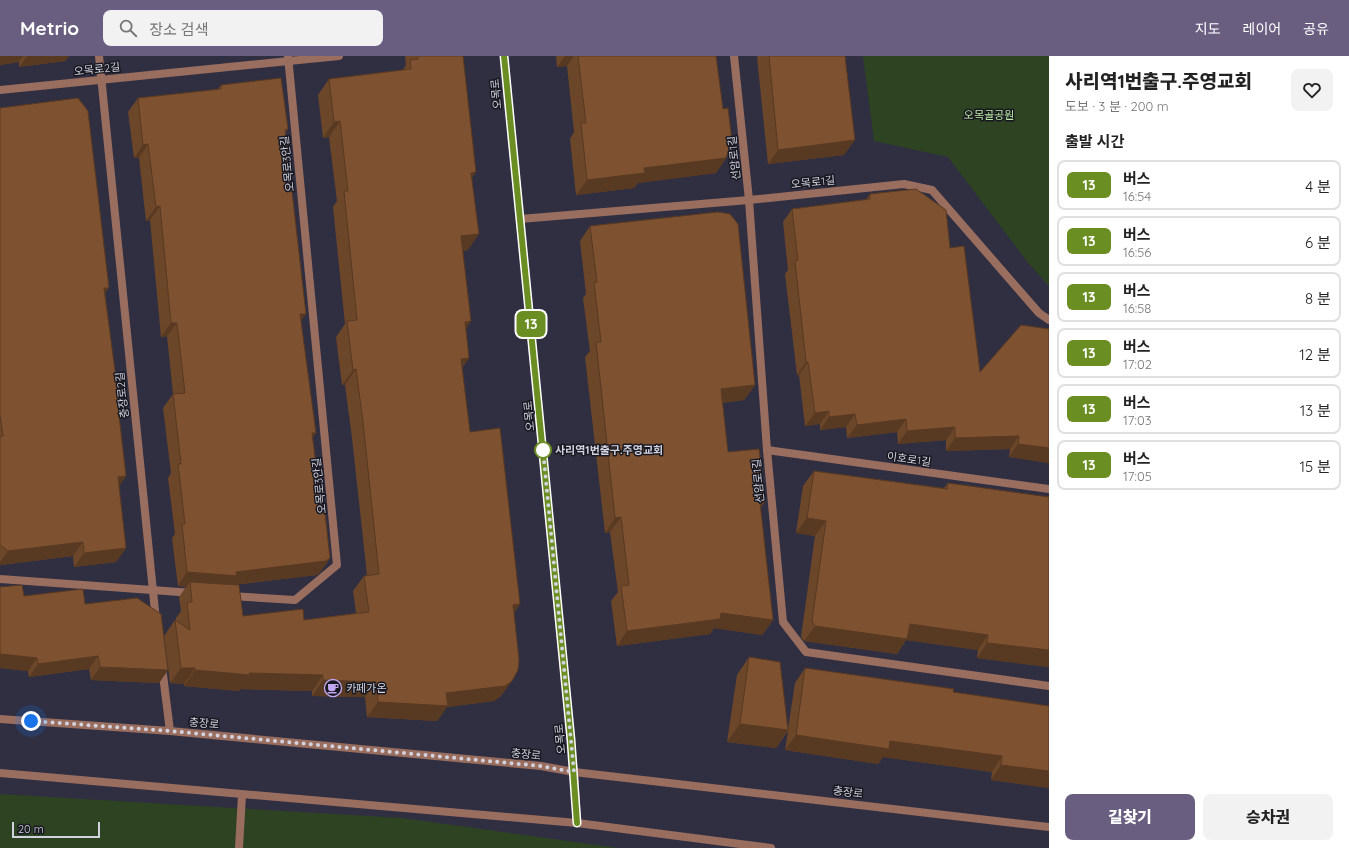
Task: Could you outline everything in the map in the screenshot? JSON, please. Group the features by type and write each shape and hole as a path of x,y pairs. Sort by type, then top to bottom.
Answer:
{"street":[{"name":"충장로2길","path":"99,56 157,630"},
{"name":"오목로2길","path":"0,90 288,58 339,56"},
{"name":"오목로","path":"504,56 574,772 577,823"},
{"name":"선암로1길","path":"734,56 749,200 766,450 783,622 806,652 1049,686"},
{"name":"오목로3안길","path":"224,595 295,600 337,565 288,58"},
{"name":"오목로1길","path":"520,219 749,200 904,184 932,190 1039,313 1049,320"},
{"name":"이호로1길","path":"766,450 1049,489"},
{"path":"0,579 200,594"},
{"path":"161,661 170,731"},
{"name":"충장로","path":"0,719 170,731 533,765 574,772 1049,827"},
{"path":"0,773 577,823 771,848"},
{"path":"239,848 242,794"}],"green space":[{"name":"오목골공원","path":"863,56 1049,56 1049,286 1029,264 948,157 874,141"},
{"path":"0,794 402,818 619,848 0,848"}],"building":[{"path":"418,56 463,56 476,172 471,173 479,234 461,236 471,321 465,322 469,358 461,359 470,432 500,428 520,604 513,605 519,659 518,670 512,681 505,686 446,693 448,706 378,702 376,682 323,680 323,675 249,673 250,675 195,670 195,668 181,668 175,620 190,630 187,602 192,602 190,582 239,585 243,616 303,609 304,620 369,612 364,576 379,574 363,422 356,369 353,370 347,321 357,320 344,191 348,191 340,121 334,122 329,79 411,69 410,60 418,59"},
{"path":"578,56 716,56 723,109 728,108 732,141 726,158 644,168 645,173 587,180 581,123 586,123"},
{"path":"769,56 845,56 855,140 778,150"},
{"path":"281,78 288,129 285,130 306,314 300,314 316,433 312,433 321,504 324,504 330,558 326,561 236,572 237,576 187,572 182,524 185,524 178,464 181,464 173,394 185,393 177,323 171,323 160,206 156,207 148,144 143,145 138,98 221,89 221,85"},
{"path":"78,98 88,111 109,288 104,288 121,416 119,416 126,476 118,477 126,548 84,553 83,542 8,551 0,545 0,437 3,436 0,415 0,108"},
{"path":"916,189 946,210 950,248 964,246 980,372 1021,325 1049,329 1049,448 1018,444 1019,436 955,438 955,427 907,431 906,419 857,425 855,414 829,417 829,411 815,413 808,362 806,362 795,261 798,260 792,209 870,199 870,194"},
{"path":"718,212 730,214 738,224 755,385 721,389 728,452 759,449 765,502 760,502 773,620 721,613 720,619 627,631 621,586 629,585 621,517 615,518 596,342 601,342 594,283 597,282 590,226"},
{"path":"814,471 947,489 948,483 1049,497 1049,650 987,643 988,635 910,624 907,639 815,626 812,621 826,521 807,518"},
{"path":"22,585 24,596 83,589 85,604 137,598 161,614 168,670 100,667 98,656 38,664 37,658 0,654 0,587"},
{"path":"749,657 780,662 788,730 740,724"},
{"path":"805,668 954,689 953,692 1049,706 1049,771 1001,765 1002,756 890,741 889,749 796,735"}],"bus line":[{"name":"13","path":"504,56 571,740 577,823"}],"place":[{"name":"사리역1번출구.주영교회","path":"543,450"},
{"name":"카페가온","path":"333,688"}],"route":[{"path":"31,721 170,731 541,766 574,772 543,450"}]}
